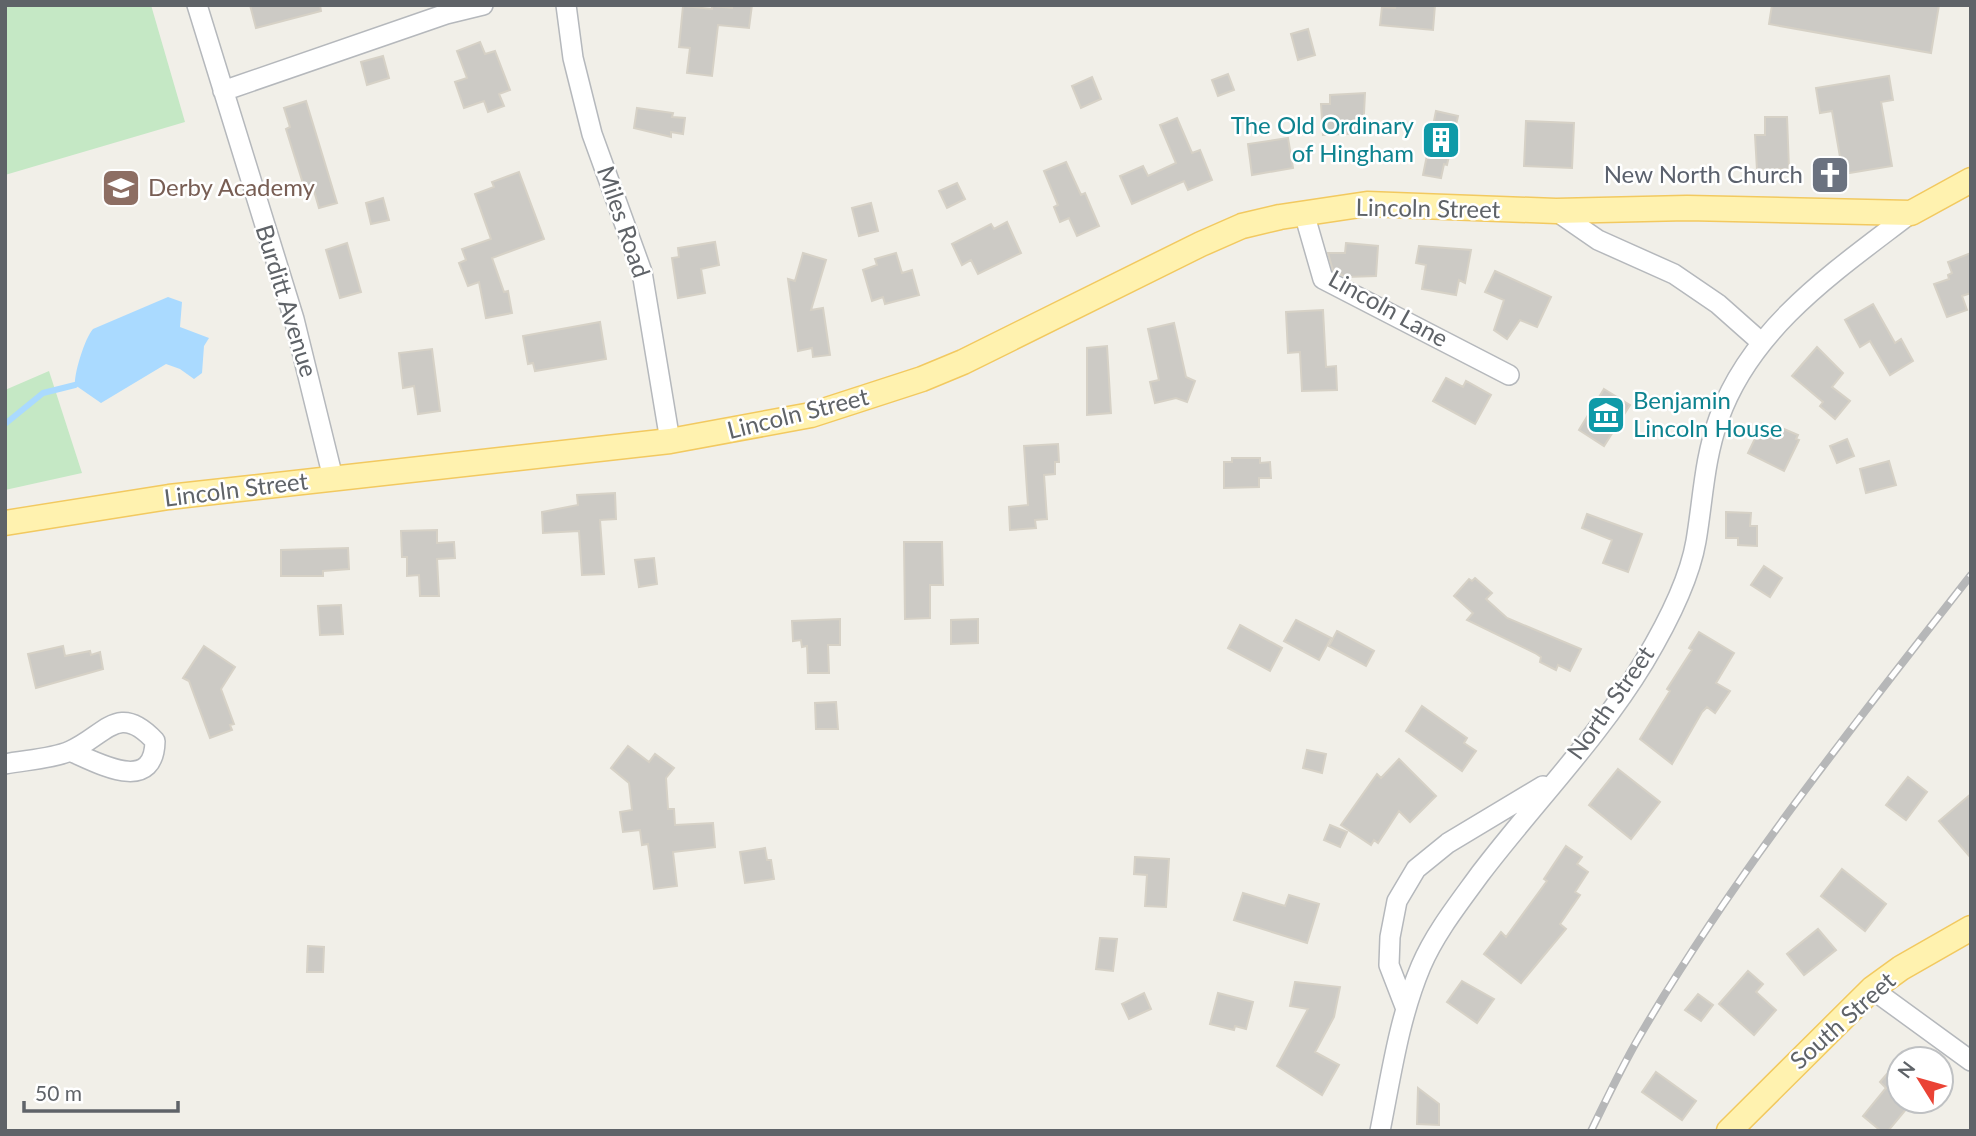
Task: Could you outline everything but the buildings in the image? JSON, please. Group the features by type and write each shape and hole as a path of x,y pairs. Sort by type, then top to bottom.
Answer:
{"main road":[{"name":"North Street","path":"1911,214 1971,180"},
{"name":"Lincoln Street","path":"5,523 169,497 670,441 811,415 922,379 972,358 1089,297 1241,226 1304,213 1367,204 1556,211 1687,208 1911,214"},
{"name":"South Street","path":"1729,1131 1872,989 1901,968 1971,928"}],"street":[{"name":"Burditt Avenue","path":"197,5 294,319 333,478"},
{"path":"223,91 446,14 483,5"},
{"name":"Miles Road","path":"566,5 573,58 592,134 642,272 670,441"},
{"path":"1556,211 1598,240 1674,274 1718,304 1762,343"},
{"name":"Lincoln Lane","path":"1304,213 1323,279 1509,375"},
{"name":"North Street","path":"1380,1131 1406,1009 1422,965 1454,909 1615,706 1665,624 1696,544 1704,469 1719,418 1732,387 1762,343 1781,321 1829,276 1911,214"},
{"path":"5,764 70,751"},
{"path":"1406,1009 1389,965 1390,937 1397,901 1416,869 1448,843 1556,779"},
{"path":"1872,989 1971,1061"},
{"path":"1385,1106 1390,1131"}],"green space":[{"path":"5,5 151,5 185,122 5,175"},
{"path":"49,371 82,473 5,490 5,390"}],"water":[{"path":"168,297 182,302 180,327 209,338 204,346 202,373 194,379 180,369 166,364 101,403 75,385 81,356 93,329"}],"waterway":[{"path":"5,424 43,393 75,385"}],"railway":[{"path":"1591,1131 1638,1040 1720,910 1800,796 1971,575"}],"place":[{"name":"The Old Ordinary of Hingham","path":"1441,140"},
{"name":"New North Church","path":"1830,175"},
{"name":"Derby Academy","path":"121,188"},
{"name":"Benjamin Lincoln House","path":"1606,415"}]}
